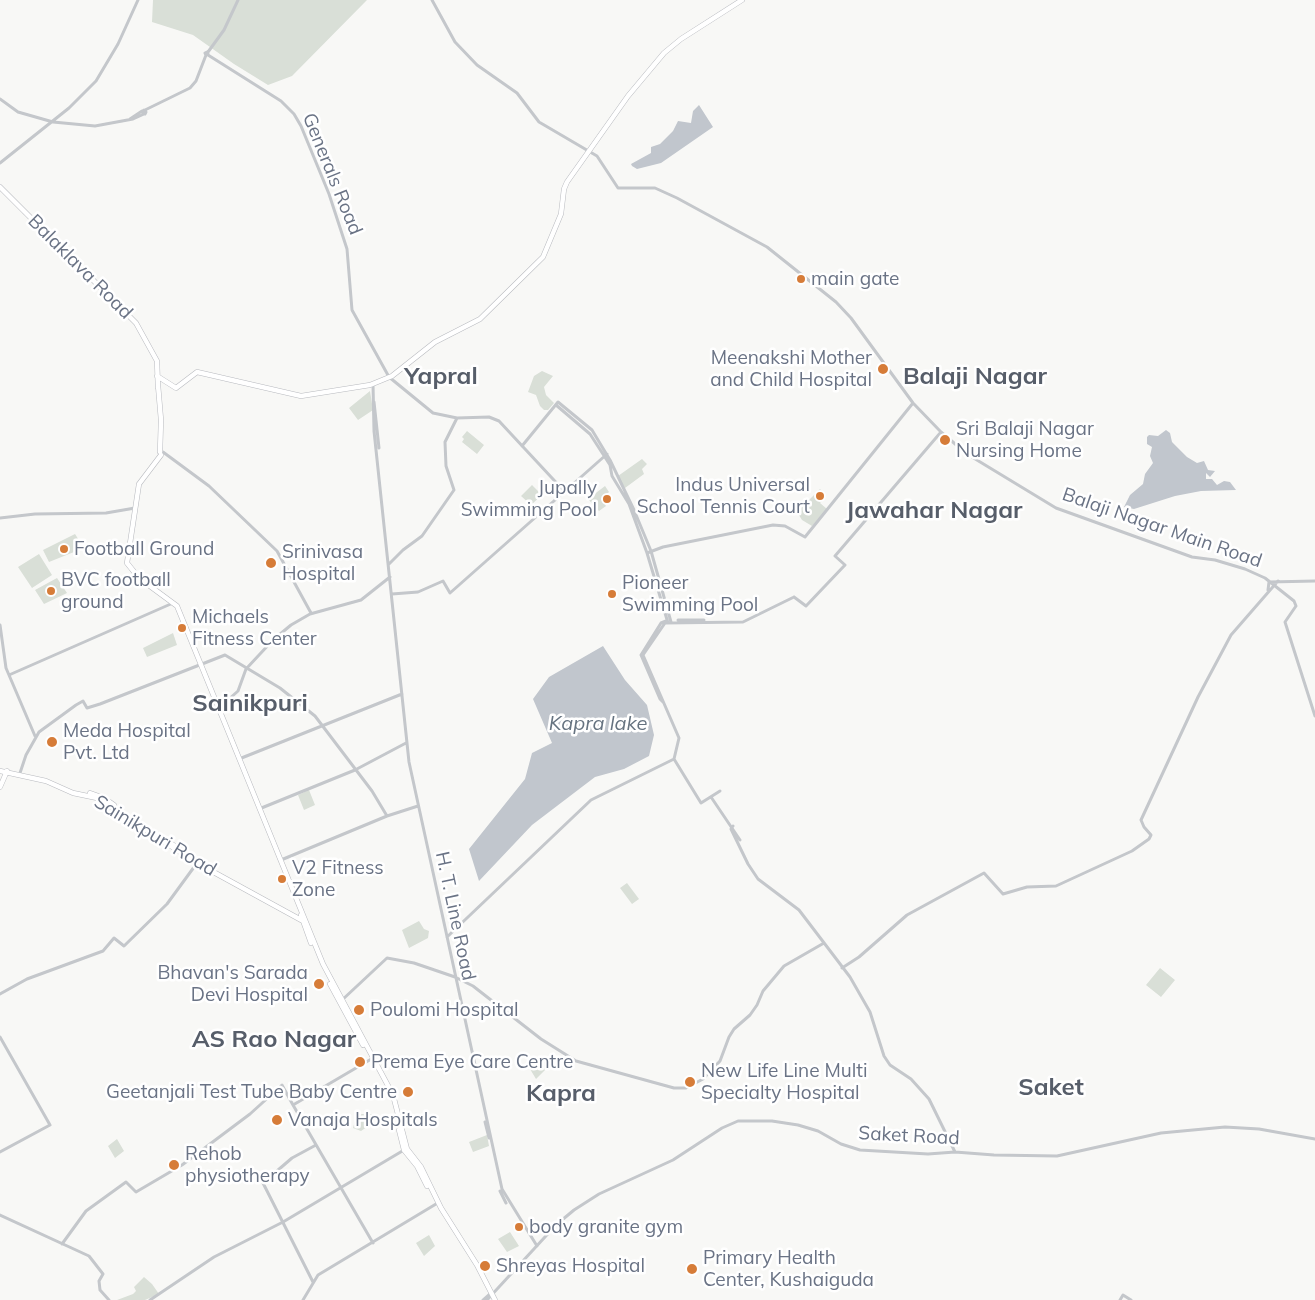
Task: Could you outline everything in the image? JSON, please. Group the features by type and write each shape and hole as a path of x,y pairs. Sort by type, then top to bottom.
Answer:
{"main road":[{"path":"158,374 170,386 178,387 192,374 197,372 301,396 373,384 389,378 435,342 480,319 544,256 561,214 564,189 588,150 628,96 664,53 693,30 742,0"},
{"name":"Balaklava Road","path":"0,187 132,318 153,352 158,374"},
{"path":"158,374 162,453 139,484 127,563 141,579 173,603 179,610 302,916 339,1001 372,1058 391,1096 405,1150 417,1166 491,1297"},
{"path":"0,787 3,782 4,771"},
{"name":"Sainikpuri Road","path":"4,771 48,779 67,788 104,798 197,863 302,916"},
{"name":"Sainikpuri Road","path":"4,771 46,781 73,793 84,793"},
{"name":"Sainikpuri Road","path":"177,849 242,887 302,916"},
{"path":"431,1190 436,1204 475,1266 491,1297"}],"street":[{"path":"0,163 53,122 96,81 118,44 138,0"},
{"path":"0,99 18,112 53,122 95,126 129,119 190,88 196,81 207,54 224,30 238,0"},
{"name":"Balaji Nagar Main Road","path":"432,0 455,42 477,65 517,94 539,122 588,150 603,163 618,188 658,188 767,247 836,302 852,320 913,403 941,432 967,454 1049,504 1192,557 1215,560 1241,568 1269,582 1296,604 1285,622 1315,716"},
{"name":"Generals Road","path":"207,54 281,101 294,114 301,126 329,194 347,249 352,310 389,378 429,411 457,418 486,416 496,419 565,492"},
{"path":"852,320 916,404 950,438 968,452 1049,504"},
{"name":"H. T. Line Road","path":"373,384 405,743 501,1194 536,1246"},
{"path":"522,446 557,403 590,434 606,456 632,504 649,552 669,622"},
{"path":"649,552 774,525 785,526 805,537 913,403"},
{"path":"389,562 422,536 454,490 446,466 445,442 457,418"},
{"path":"720,791 701,803 674,758 679,738 642,655 663,625 669,622 741,620 794,597 800,603 806,605 845,565 835,556 941,432"},
{"path":"162,453 169,456 209,486 277,550 311,613"},
{"path":"391,594 418,592 443,581 450,593 606,456"},
{"path":"0,518 36,514 106,513 135,508"},
{"path":"219,708 238,691 246,669 281,633 311,613 361,600 390,577"},
{"path":"842,968 865,952 903,918 984,873 1004,894 1027,887 1056,886 1132,851 1151,837 1151,834 1141,824 1141,820 1198,697 1231,635 1266,592 1274,587 1278,581"},
{"path":"1266,592 1269,582 1315,581"},
{"path":"9,675 145,617 173,603"},
{"path":"0,625 6,668 35,736"},
{"path":"20,773 35,736 48,724 84,701 87,708 225,655 280,688 314,716 372,790 387,816"},
{"path":"239,759 401,694"},
{"path":"259,809 355,770 405,743"},
{"path":"447,937 591,800 674,758"},
{"path":"711,797 719,812 733,826 731,829 741,844 753,872 766,886 796,908 842,968 870,1012 884,1056 890,1065 911,1080 929,1099 955,1152"},
{"path":"280,860 387,816 418,807"},
{"name":"H. T. Line Road","path":"418,807 454,977"},
{"path":"0,994 26,979 104,951 114,938 124,946 167,904 197,863"},
{"path":"339,1001 388,958 454,977 474,986 541,1039 587,1064 644,1078 674,1088 686,1088 703,1079 725,1051 729,1037 734,1029 758,1005 763,991 784,966 824,943"},
{"path":"0,1038 50,1125 0,1152"},
{"path":"293,1105 372,1058"},
{"path":"62,1244 86,1211 126,1182 136,1192 182,1165 250,1114 282,1085 373,1243"},
{"name":"Saket Road","path":"483,1300 491,1297 561,1220 591,1199 672,1161 707,1137 738,1121 772,1121 818,1131 841,1144 860,1150 928,1154 955,1152 1057,1156 1161,1133 1225,1128 1259,1129 1315,1139"},
{"path":"313,1282 263,1183 292,1158 316,1145"},
{"path":"150,1300 214,1257 283,1222 405,1150"},
{"path":"303,1300 318,1275 436,1204"},
{"path":"0,1215 89,1256 103,1274 99,1281 100,1290 109,1300"},
{"path":"1120,1300 1123,1295 1131,1300"}],"shaded area":[{"path":"153,0 367,0 292,76 268,85 193,35 152,22"},
{"path":"542,371 553,376 544,387 546,395 554,403 548,410 544,410 540,406 536,395 528,392 534,376"},
{"path":"370,391 373,410 358,420 349,408"},
{"path":"467,431 484,445 477,454 462,442 464,439 462,437"},
{"path":"642,459 647,464 642,469 644,474 625,488 618,476"},
{"path":"532,485 542,495 531,505 521,496"},
{"path":"605,486 609,492 601,499 606,506 599,511 588,499"},
{"path":"820,489 826,496 820,503 827,509 812,526 802,520 797,512"},
{"name":"Football Ground","path":"75,534 84,548 49,562 43,550"},
{"path":"39,554 52,575 32,588 18,567"},
{"name":"BVC football ground","path":"57,578 67,593 44,604 35,590"},
{"path":"173,633 177,645 147,657 143,648"},
{"path":"309,790 315,805 304,810 298,795"},
{"path":"627,883 639,899 632,904 620,888"},
{"path":"419,921 424,929 429,931 428,938 409,948 402,930"},
{"path":"1160,968 1175,980 1161,997 1146,985"},
{"path":"542,1056 550,1065 536,1079 530,1069"},
{"path":"362,1114 372,1114 373,1123 361,1131 353,1128 356,1117"},
{"path":"487,1135 489,1146 473,1152 469,1142"},
{"path":"117,1139 124,1151 115,1158 108,1146"},
{"path":"510,1232 519,1246 507,1252 498,1239"},
{"path":"429,1235 435,1246 424,1256 416,1243"},
{"path":"144,1277 159,1294 145,1300 117,1300 133,1294 136,1291 134,1287"}],"water":[{"path":"699,105 713,127 661,163 637,169 632,166 631,164 651,153 651,147 660,144 673,131 678,121 691,123 693,111"},
{"path":"1166,430 1170,433 1172,442 1187,457 1197,463 1204,461 1208,470 1215,471 1210,477 1206,473 1206,479 1212,479 1217,485 1224,481 1230,482 1236,490 1201,491 1175,496 1134,509 1124,507 1130,495 1143,484 1145,474 1153,463 1150,456 1152,447 1147,444 1147,437 1149,435 1158,436"},
{"name":"Kapra lake","path":"603,646 625,680 647,705 654,735 649,756 624,769 595,777 532,825 479,881 469,849 525,779 532,753 552,743 533,699 549,677"}],"place":[{"name":"main gate","path":"801,279"},
{"name":"Meenakshi Mother and Child Hospital","path":"883,369"},
{"name":"Sri Balaji Nagar Nursing Home","path":"945,440"},
{"name":"Indus Universal School Tennis Court","path":"820,496"},
{"name":"Jupally Swimming Pool","path":"607,499"},
{"name":"Football Ground","path":"64,549"},
{"name":"Srinivasa Hospital","path":"271,563"},
{"name":"BVC football ground","path":"51,591"},
{"name":"Pioneer Swimming Pool","path":"612,594"},
{"name":"Michaels Fitness Center","path":"182,628"},
{"name":"Meda Hospital Pvt. Ltd","path":"52,742"},
{"name":"V2 Fitness Zone","path":"282,879"},
{"name":"Bhavan's Sarada Devi Hospital","path":"319,984"},
{"name":"Poulomi Hospital","path":"359,1010"},
{"name":"Prema Eye Care Centre","path":"360,1062"},
{"name":"New Life Line Multi Specialty Hospital","path":"690,1082"},
{"name":"Geetanjali Test Tube Baby Centre","path":"408,1092"},
{"name":"Vanaja Hospitals","path":"277,1120"},
{"name":"Rehob physiotherapy","path":"174,1165"},
{"name":"body granite gym","path":"519,1227"},
{"name":"Shreyas Hospital","path":"485,1266"},
{"name":"Primary Health Center, Kushaiguda","path":"692,1269"}],"district":[{"name":"Yapral","path":"441,377"},
{"name":"Balaji Nagar","path":"975,377"},
{"name":"Jawahar Nagar","path":"934,511"},
{"name":"Sainikpuri","path":"250,704"},
{"name":"AS Rao Nagar","path":"274,1040"},
{"name":"Saket","path":"1051,1088"},
{"name":"Kapra","path":"561,1094"}]}
